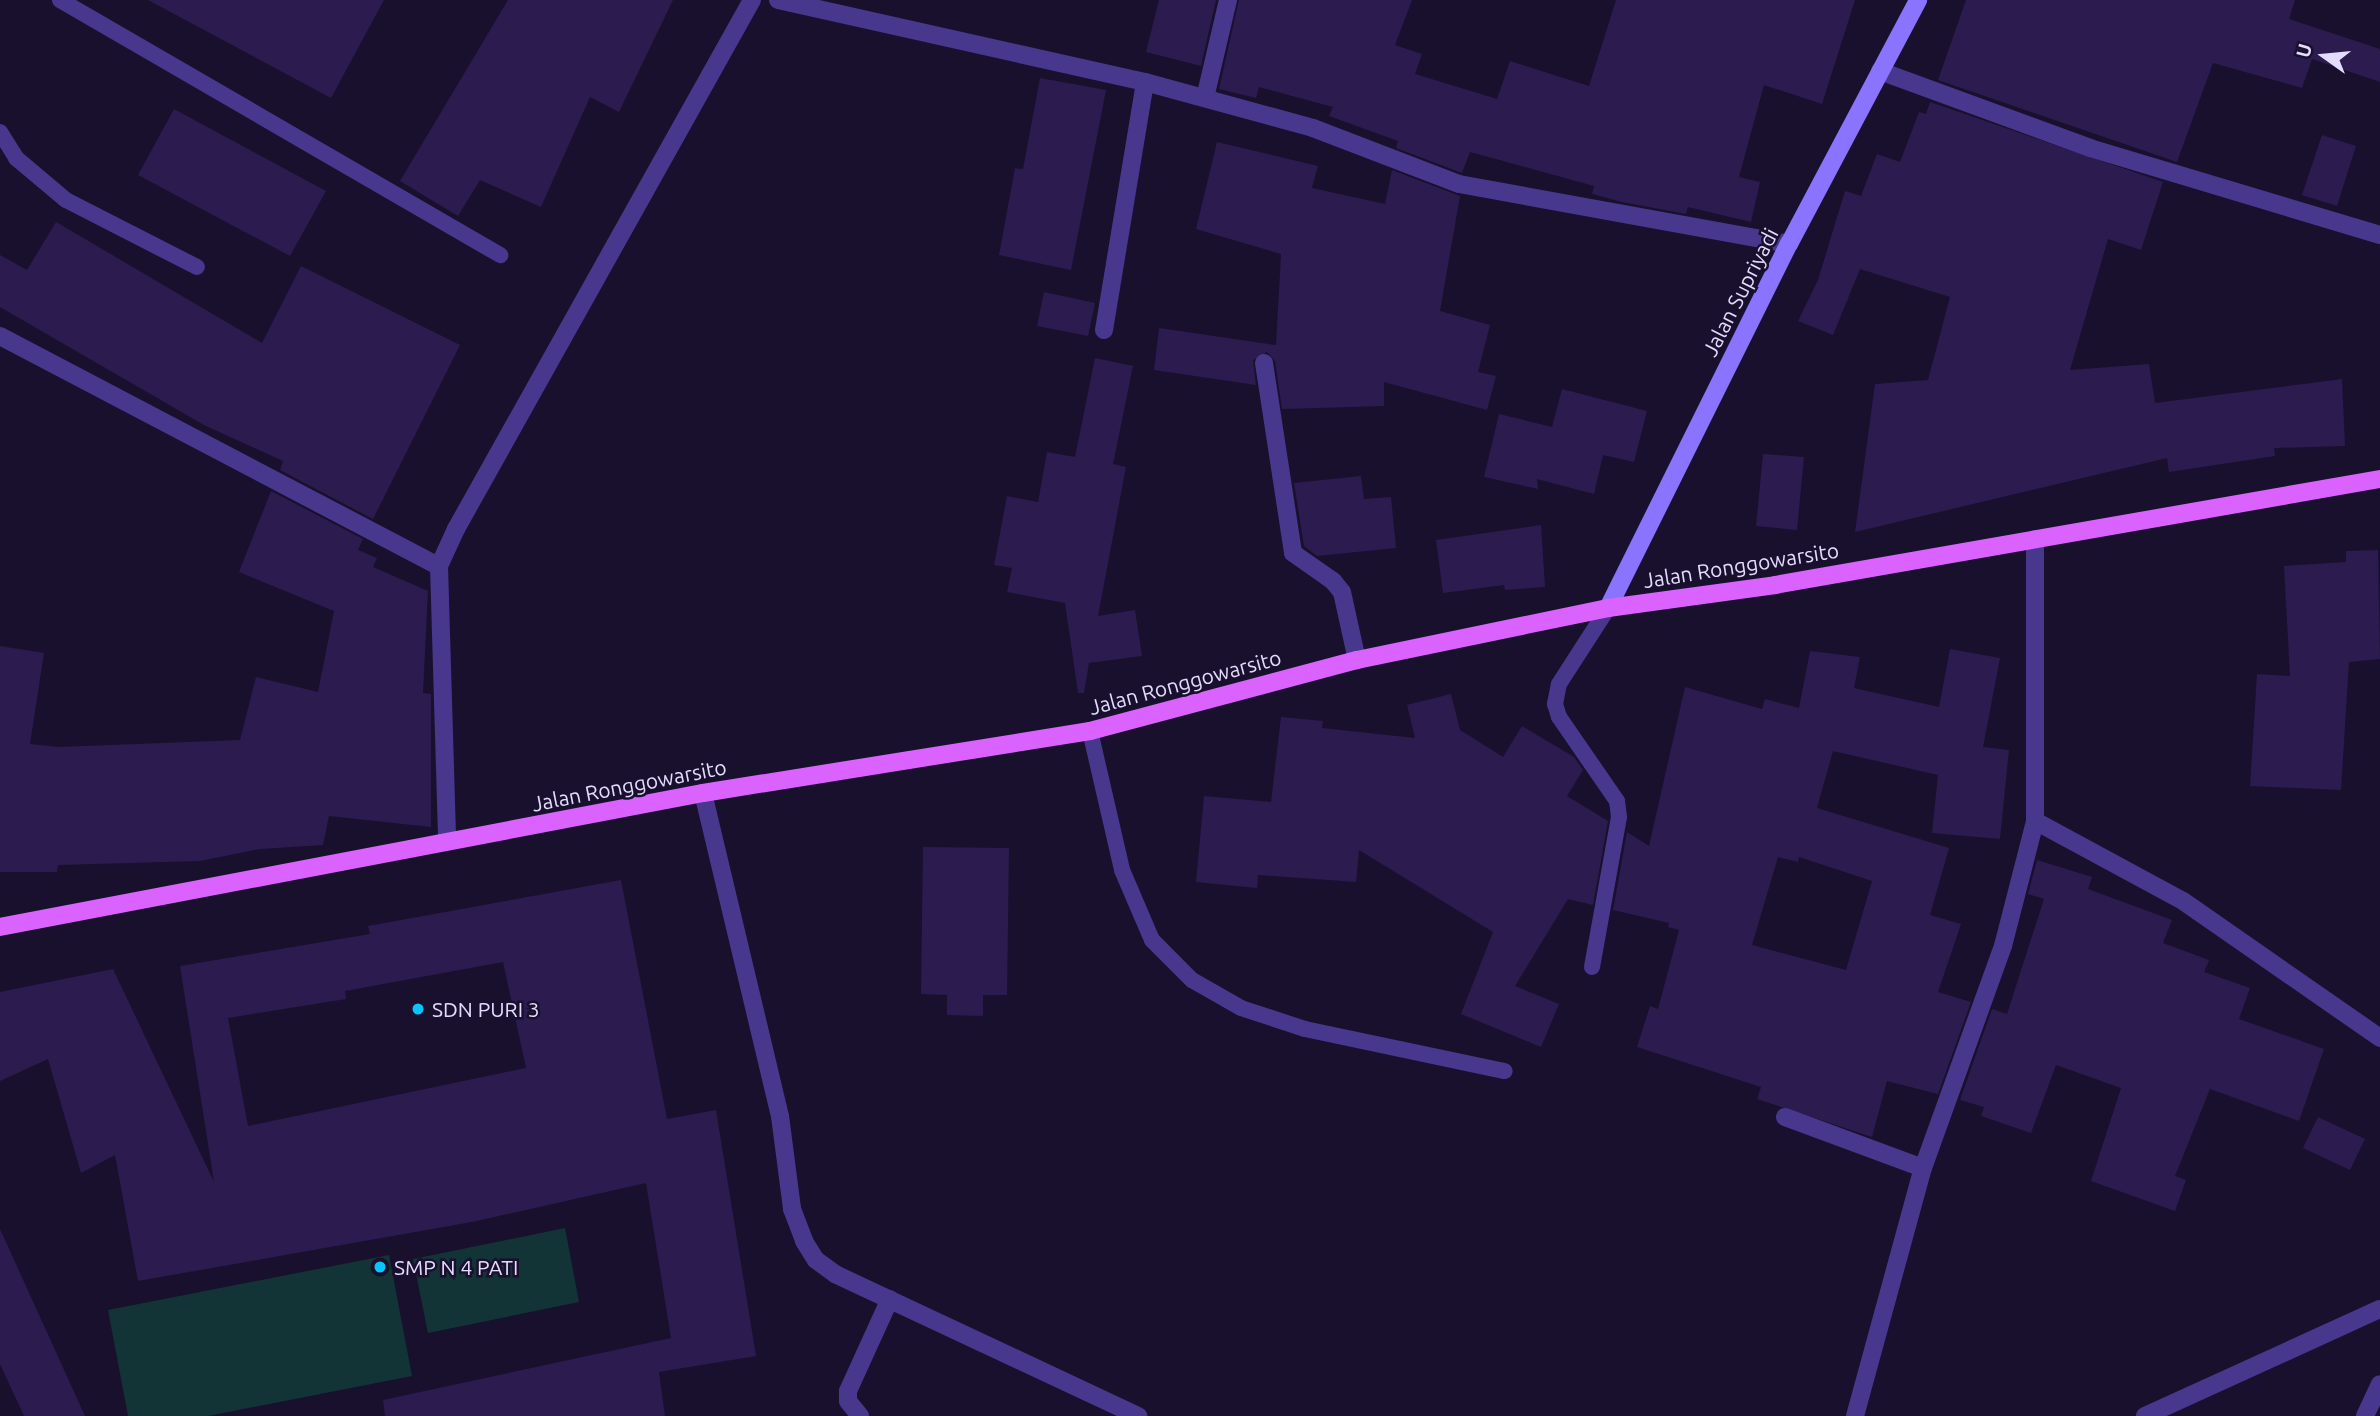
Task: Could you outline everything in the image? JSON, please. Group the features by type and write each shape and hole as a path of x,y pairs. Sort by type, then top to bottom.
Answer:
{"main road":[{"name":"Jalan Ronggowarsito","path":"0,927 703,793 1090,730 1357,660 1608,608 1775,585 2380,479"}],"street":[{"path":"447,842 439,566 456,529 752,0"},
{"path":"778,0 1145,82 1205,98 1313,128 1459,184 1789,244"},
{"path":"1205,98 1228,0"},
{"name":"Jalan Supriyadi","path":"1608,608 1789,244 1918,0"},
{"path":"1880,71 2090,148 2380,235"},
{"path":"1104,330 1145,82"},
{"path":"0,336 439,566"},
{"path":"1264,363 1293,553 1333,581 1342,592 1357,660"},
{"path":"1855,1416 1923,1168 2003,946 2035,821 2035,539"},
{"path":"703,793 780,1116 796,1228 816,1259 835,1274 1138,1416"},
{"path":"2035,821 2183,901 2380,1038"},
{"path":"1785,1117 1923,1168"},
{"path":"860,1416 848,1402 848,1391 890,1299"},
{"path":"2145,1416 2380,1309"},
{"path":"2365,1416 2380,1384"}],"lane":[{"path":"60,0 500,255"},
{"path":"0,132 16,158 66,201 197,267"},
{"path":"1592,967 1619,817 1617,801 1559,717 1555,704 1559,684 1608,608"},
{"path":"1090,730 1122,870 1152,940 1192,980 1241,1008 1305,1029 1505,1071"}],"green space":[{"path":"565,1228 579,1302 428,1333 413,1259"},
{"path":"389,1255 412,1376 208,1416 128,1416 108,1310"}],"building":[{"path":"148,0 384,0 331,98"},
{"path":"508,0 673,0 619,112 590,97 541,207 480,180 458,216 400,181"},
{"path":"1159,0 1216,0 1201,66 1146,52"},
{"path":"1239,0 1412,0 1395,45 1422,54 1415,74 1497,99 1510,61 1589,86 1616,0 1855,0 1822,104 1764,85 1739,177 1760,182 1751,222 1688,207 1686,214 1622,202 1592,194 1594,186 1470,152 1462,173 1396,148 1398,141 1329,116 1333,107 1259,87 1256,98 1219,89"},
{"path":"1966,0 2295,0 2289,19 2380,49 2380,82 2312,59 2302,88 2213,63 2177,162 1938,80"},
{"path":"1040,78 1106,90 1071,270 999,255 1015,168 1023,169"},
{"path":"1930,102 2163,182 2141,250 2108,239 2070,370 2149,364 2155,403 2342,379 2345,446 2274,448 2275,456 2169,472 2167,458 1855,532 1875,384 1928,380 1950,297 1860,269 1833,335 1798,321 1818,280 1845,191 1861,196 1877,154 1900,162 1919,112 1926,114"},
{"path":"174,109 326,191 290,256 138,175"},
{"path":"2322,135 2356,146 2337,206 2302,195"},
{"path":"1217,142 1318,166 1312,188 1385,204 1392,170 1460,196 1440,311 1490,325 1478,372 1496,376 1487,410 1384,382 1384,406 1282,409 1275,361 1267,352 1253,360 1256,385 1154,370 1159,328 1276,345 1281,254 1196,229"},
{"path":"56,222 262,343 301,266 460,345 373,519 280,470 283,461 204,425 0,307 0,255 27,270"},
{"path":"1044,292 1095,303 1088,336 1037,326"},
{"path":"1095,358 1133,366 1113,464 1126,467 1098,616 1135,610 1142,656 1089,663 1084,693 1078,693 1065,603 1007,592 1012,568 994,565 1007,496 1038,502 1047,452 1075,457"},
{"path":"1562,389 1647,411 1634,462 1603,455 1594,494 1537,479 1538,489 1484,477 1499,414 1552,427"},
{"path":"1763,454 1804,457 1797,530 1756,526"},
{"path":"1361,476 1364,499 1391,497 1396,548 1317,556 1304,546 1294,483"},
{"path":"271,491 363,539 358,550 377,558 373,567 428,591 423,693 431,694 431,827 329,816 323,845 260,849 200,861 58,865 57,872 0,872 0,646 44,653 30,744 59,747 240,740 256,677 318,692 334,611 239,572"},
{"path":"1541,525 1545,587 1505,590 1504,585 1443,593 1436,540"},
{"path":"2378,550 2380,659 2349,662 2341,790 2250,786 2257,674 2290,676 2284,566 2346,562 2346,551"},
{"path":"1950,649 2000,658 1983,747 2009,750 2000,839 1932,833 1938,775 1833,751 1817,808 1949,848 1930,915 1961,924 1938,992 1971,1002 1938,1094 1887,1081 1872,1137 1757,1099 1761,1087 1637,1047 1650,1006 1658,1009 1679,930 1668,927 1669,923 1613,910 1627,832 1649,846 1685,687 1762,709 1765,699 1799,708 1810,651 1860,657 1854,688 1939,707","holes":["1778,857 1798,862 1799,857 1872,881 1846,970 1752,945"]},
{"path":"1451,694 1460,730 1503,757 1522,726 1574,757 1583,770 1567,796 1608,821 1593,905 1568,899 1515,986 1559,1004 1541,1047 1461,1014 1493,932 1359,850 1356,882 1258,875 1257,888 1196,882 1204,796 1271,802 1281,717 1323,721 1322,728 1415,738 1407,705"},
{"path":"923,847 1009,848 1007,995 983,995 983,1016 947,1015 947,995 921,994"},
{"path":"2037,860 2092,877 2088,889 2172,920 2163,943 2209,960 2204,972 2250,988 2239,1019 2324,1049 2299,1121 2210,1089 2175,1176 2186,1180 2175,1211 2091,1181 2121,1088 2056,1065 2031,1133 1981,1116 1984,1107 1960,1100 1992,1009 2007,1014 2044,899 2028,894"},
{"path":"621,880 667,1119 716,1110 756,1356 659,1372 665,1416 385,1416 383,1400 671,1338 646,1183 472,1222 138,1281 115,1155 81,1173 48,1059 0,1081 0,992 113,969 214,1182 180,966 370,934 368,926","holes":["503,962 526,1068 248,1126 228,1018 346,999 345,991"]},
{"path":"2318,1117 2365,1139 2350,1170 2303,1148"},
{"path":"0,1229 85,1416 24,1416 0,1364"}],"place":[{"name":"SDN PURI 3","path":"418,1009"},
{"name":"SMP N 4 PATI","path":"380,1267"}]}
